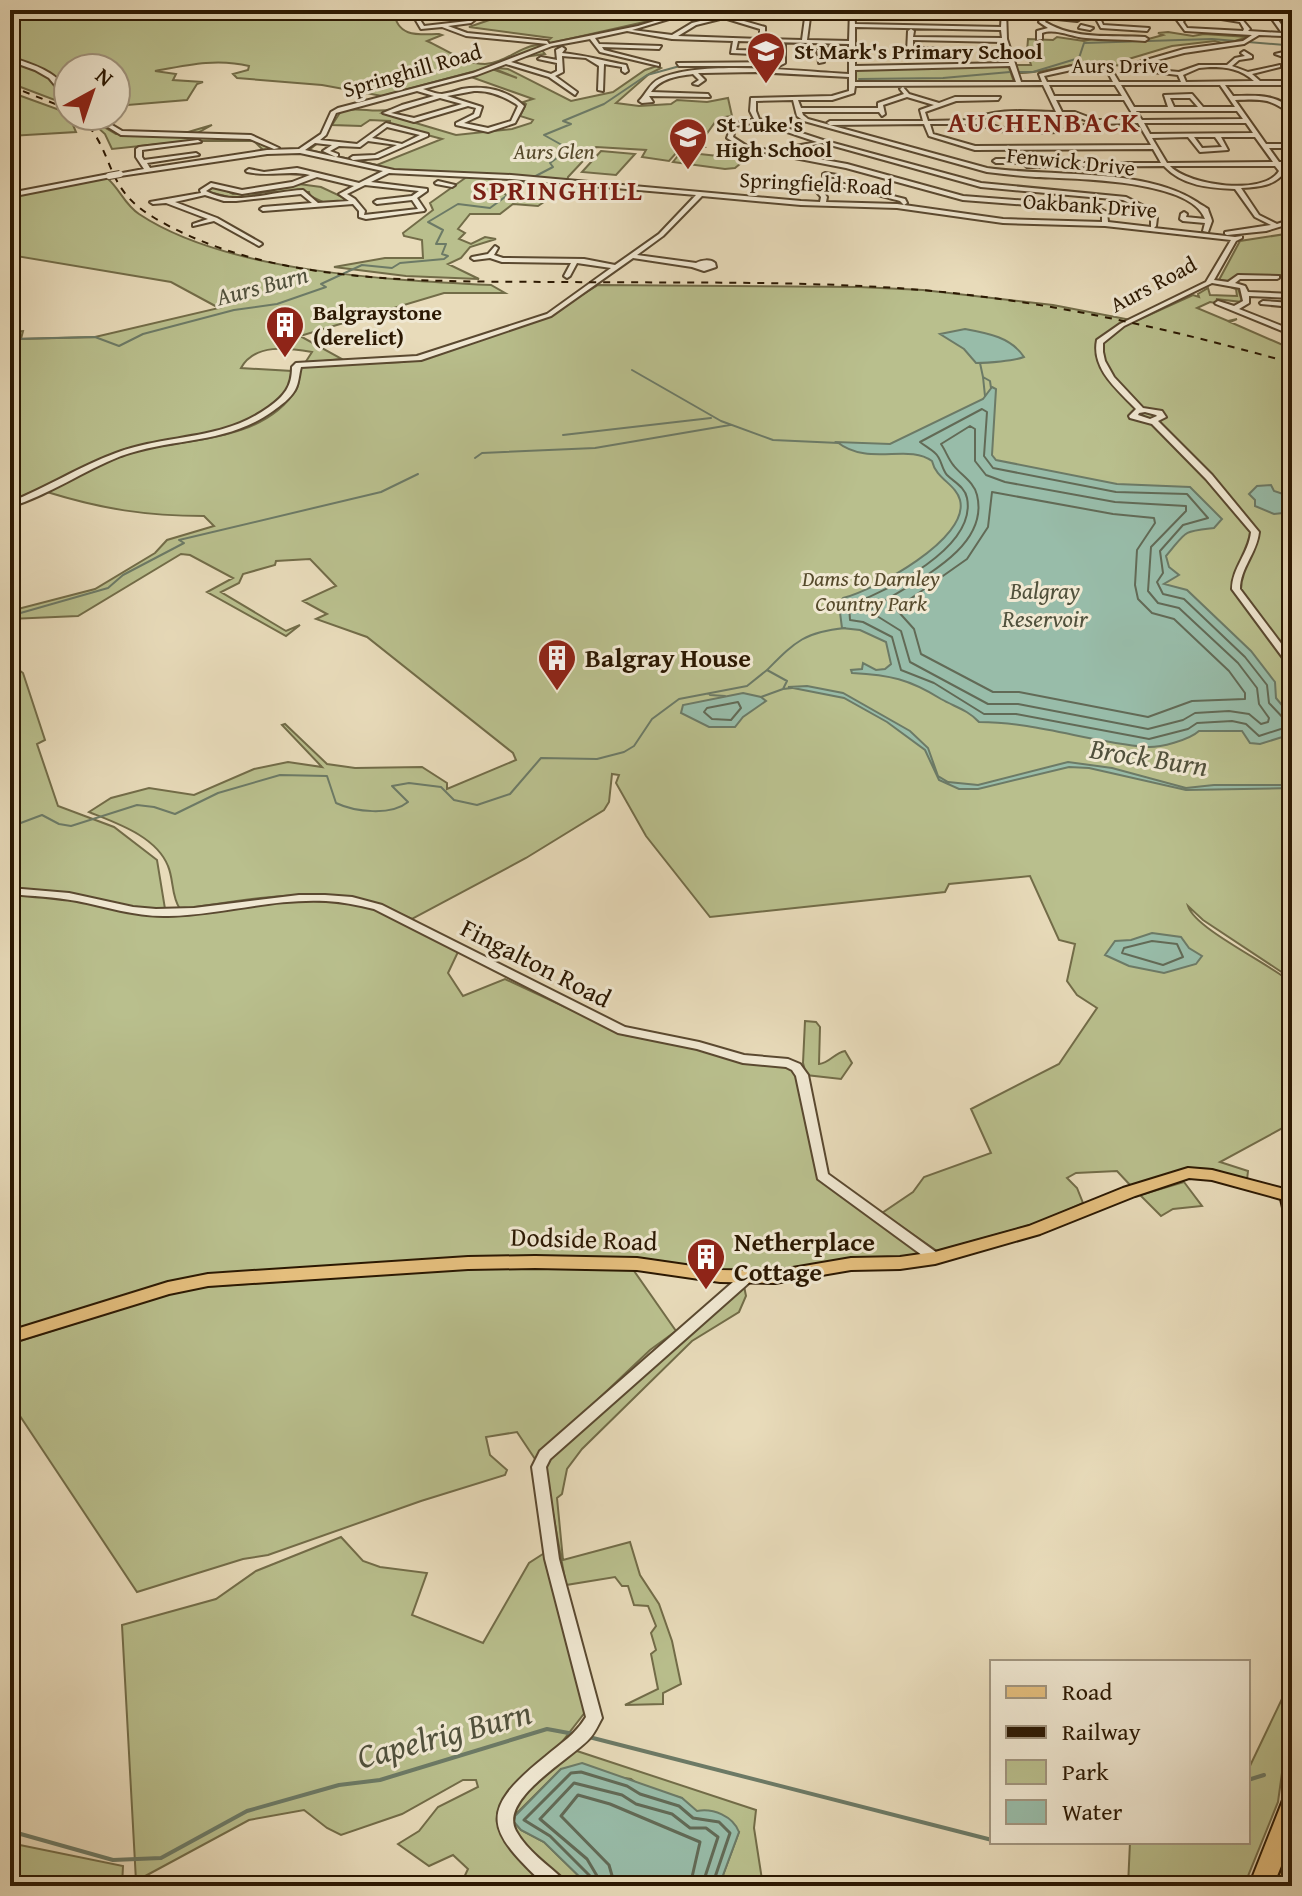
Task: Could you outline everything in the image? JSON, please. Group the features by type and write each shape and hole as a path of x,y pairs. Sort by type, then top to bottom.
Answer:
{"highway":[{"path":"1261,1886 1292,1808"},
{"path":"1288,1886 1292,1875"}],"main road":[{"name":"Dodside Road","path":"10,1337 168,1288 208,1280 522,1262 637,1264 746,1278 803,1274 851,1264 900,1263 935,1258 1034,1230 1101,1202 1188,1173 1212,1175 1289,1196"},
{"path":"1289,1196 1292,1217"}],"street":[{"path":"436,10 416,18 425,29 472,21 485,10"},
{"name":"Springhill Road","path":"300,151 323,135 338,110 477,73 551,45 625,30 697,10"},
{"path":"672,37 725,12 752,10"},
{"path":"804,42 809,10"},
{"path":"757,120 753,99 844,96 852,92 852,10"},
{"path":"926,27 926,13 958,16 964,10"},
{"path":"1004,10 1003,40 1009,65 1019,83"},
{"path":"1048,10 1090,28"},
{"path":"1097,17 1105,10"},
{"path":"1268,10 1270,17 1292,44"},
{"path":"604,13 650,11 679,16"},
{"path":"725,12 763,28 762,41"},
{"path":"1060,14 1044,17 1042,22 1071,33 1145,39"},
{"path":"778,16 806,17"},
{"path":"1097,17 1146,23"},
{"path":"1097,17 1103,27 1146,23 1155,17"},
{"path":"1270,17 1292,22"},
{"path":"1241,21 1247,29 1245,32"},
{"path":"1180,22 1186,30 1284,35"},
{"path":"1071,33 1079,24"},
{"path":"666,25 687,28"},
{"path":"854,25 1002,29"},
{"path":"445,27 462,34 551,45"},
{"path":"911,27 911,50"},
{"path":"1030,35 1039,37 1041,31 1052,28"},
{"path":"625,30 672,37 853,46"},
{"path":"720,40 722,30"},
{"path":"1144,62 1184,51 1246,42 1257,34"},
{"path":"591,36 602,51 657,65"},
{"path":"911,38 1003,40"},
{"path":"736,40 733,52 782,53"},
{"path":"684,63 779,64 782,63 784,41"},
{"path":"596,45 654,47"},
{"path":"821,62 820,50 853,46"},
{"path":"551,76 560,72 561,49 569,48"},
{"path":"587,57 602,51"},
{"path":"1227,67 1237,59 1250,57 1244,53"},
{"path":"559,54 621,65 625,71"},
{"path":"10,59 52,76"},
{"path":"541,59 559,62"},
{"path":"505,62 551,76 575,93"},
{"path":"599,62 603,66 602,88"},
{"path":"851,68 1009,65"},
{"path":"1060,114 1041,75 1085,65 1108,68 1165,164 1184,179 1237,187 1277,179 1282,171 1278,164 1221,83"},
{"path":"1156,72 1180,74 1197,67 1227,67 1249,73 1278,66"},
{"path":"670,69 680,75"},
{"path":"703,95 647,96 658,81 680,75 813,70 852,80"},
{"path":"1249,73 1259,83"},
{"path":"696,74 701,83"},
{"path":"1180,74 1184,83"},
{"name":"Aurs Drive","path":"852,80 902,84 1292,83"},
{"path":"417,89 479,107 478,112 458,124 476,129 492,129 513,122 518,116 521,104 460,81"},
{"path":"902,84 907,95"},
{"path":"992,84 1005,114"},
{"path":"467,104 414,120 386,113 479,88"},
{"path":"884,122 880,104 907,95 938,104"},
{"path":"1172,109 1166,96 1192,96 1201,108"},
{"path":"795,98 798,110 881,110"},
{"path":"998,98 957,99 922,109 931,135 970,147 1156,147"},
{"path":"1052,98 1127,98"},
{"path":"1232,98 1275,99 1285,103 1292,113"},
{"path":"1133,109 1239,109"},
{"name":"Fenwick Drive","path":"798,110 801,118 815,123 1001,173 1093,177 1146,187 1197,204 1208,214 1209,221"},
{"path":"977,122 983,116 1005,114 1086,116 1095,122 1248,121"},
{"path":"1105,223 1105,213 1094,208 977,201 847,166 771,152 734,141 729,136 734,125 757,120 824,142 981,185 1124,198 1148,210 1154,218 1153,226"},
{"path":"815,123 977,122 998,130 1040,131 1083,130 1095,122"},
{"path":"314,141 358,146 386,124 426,135 362,160 326,151 337,144"},
{"path":"1040,131 1055,165"},
{"path":"119,132 251,137 280,151"},
{"path":"1150,136 1258,135"},
{"path":"1190,136 1200,150 1226,149 1217,136"},
{"path":"367,139 399,144"},
{"path":"196,155 145,165 138,154 139,149 185,143 229,142 245,156"},
{"path":"771,152 824,142"},
{"path":"185,143 213,173"},
{"path":"1266,146 1292,146"},
{"path":"10,195 120,174 280,151 300,151"},
{"name":"Springfield Road","path":"300,151 387,172 530,180 823,204 913,207 1006,221 1105,223 1235,239"},
{"path":"996,161 1055,165 1292,164"},
{"path":"254,162 256,174 292,169 362,184 425,190"},
{"path":"387,172 342,194 362,211 361,216 368,217 422,210 414,198"},
{"path":"826,184 823,180 825,174 834,175"},
{"path":"203,194 211,185 242,192 293,184 316,175"},
{"path":"377,202 391,198 414,198 445,178"},
{"path":"438,183 452,185"},
{"path":"823,204 824,197 817,189 826,184 962,213 986,212"},
{"path":"1237,187 1257,216 1277,226"},
{"path":"1035,190 1036,205"},
{"path":"153,202 203,194 235,201 276,192 303,192 316,204"},
{"path":"10,505 124,452 205,439 261,418 292,391 299,365 405,360 549,315 674,224 701,194"},
{"path":"168,201 172,206 215,219 259,244"},
{"name":"Oakbank Drive","path":"977,201 986,212 1022,219 1206,231 1241,233 1292,221"},
{"path":"263,209 354,202"},
{"path":"1183,218 1209,221 1206,231"},
{"path":"195,225 215,219"},
{"path":"1235,239 1292,231"},
{"name":"Aurs Road","path":"1235,239 1212,284 1125,323 1100,342 1098,349 1105,369 1141,410 1159,413 1161,419 1154,421 1209,477 1255,532 1255,541 1236,578 1236,589 1292,664"},
{"path":"474,258 492,252 510,261 575,261 586,257 616,267"},
{"path":"631,256 706,266"},
{"path":"557,271 568,274 575,261"},
{"path":"1231,284 1238,277 1277,277"},
{"path":"1212,284 1243,287 1246,298"},
{"path":"1235,309 1246,298 1292,296"},
{"path":"1246,298 1292,305"},
{"path":"1218,303 1292,333"},
{"name":"Fingalton Road","path":"10,891 74,898 152,912 310,897 363,902 622,1030 743,1059 788,1063 802,1075 822,1176 935,1258"},
{"path":"1289,1196 1292,1152"},
{"path":"558,1886 511,1838 504,1823 505,1812 520,1790 584,1733 594,1718 552,1559 539,1467 545,1455 580,1423 746,1278"}],"green space":[{"name":"Aurs Glen","path":"10,10 71,13 78,10 394,10 403,30 442,35 427,41 478,63 493,63 533,46 550,46 541,49 545,54 517,58 498,68 508,69 571,101 613,92 645,70 657,66 661,68 649,74 616,103 639,106 671,104 677,100 707,102 728,98 732,116 718,118 701,142 705,147 675,150 677,152 669,161 642,157 646,150 596,147 568,177 567,183 389,171 305,149 318,143 309,150 377,165 442,139 390,125 390,121 370,120 361,126 332,125 341,111 392,109 382,113 456,135 512,129 531,123 533,120 520,116 526,104 523,102 533,99 471,77 492,69 517,78 490,67 382,96 322,85 237,78 233,74 248,70 249,66 214,62 155,71 176,74 173,80 203,82 197,84 187,100 132,105 132,52 52,52 52,75 10,58"},
{"path":"504,10 562,10 623,19 671,16 551,43 546,42 551,38 469,27 492,19"},
{"path":"1168,32 1193,36 1248,37 1225,44 1215,41 1172,46 1122,61 1128,66 1089,62 1018,73 1014,65 1031,65 1027,52 1028,39 1053,40 1057,37 1084,41 1096,38 1141,41"},
{"path":"10,60 39,70 52,79 52,99 10,83"},
{"path":"1008,65 1014,82 854,83 854,68"},
{"path":"10,92 52,107 52,132 76,132 10,136"},
{"path":"212,125 194,135 259,139 262,145 277,150 264,151 254,141 188,141 112,149 103,132 178,135"},
{"path":"601,151 635,154 616,175 582,172"},
{"path":"681,152 746,159 735,168 725,169 673,162"},
{"path":"468,176 500,179 491,191 498,187 508,197 544,202 538,206 513,204 500,214 470,214 458,229 465,233 459,239 471,244 485,237 496,239 470,247 461,258 448,264 479,279 406,276 334,267 385,258 423,258 422,240 404,236 403,233 433,210 430,203"},
{"path":"107,178 139,214 175,233 216,249 261,261 357,276 491,285 505,293 444,293 300,336 342,359 305,363 312,352 283,349 255,354 241,368 292,371 290,389 260,415 207,436 125,449 10,502 10,332 23,331 21,339 95,337 219,308 171,282 10,255 10,196"},
{"path":"299,184 321,187 351,201 325,203 310,196 309,192 265,192 237,199 205,191 217,186 233,194"},
{"path":"1292,233 1292,295 1288,295 1282,275 1219,280 1240,241"},
{"name":"Dams to Darnley Country Park","path":"598,285 923,290 1053,305 1136,321 1193,295 1199,297 1198,294 1208,288 1210,295 1237,296 1235,286 1242,289 1238,288 1242,302 1216,299 1232,306 1210,302 1197,308 1228,321 1237,319 1230,322 1292,349 1292,979 1203,920 1188,906 1204,925 1292,983 1292,1098 1287,1109 1290,1124 1220,1162 1248,1171 1247,1180 1211,1169 1190,1168 1131,1186 1117,1171 1076,1173 1067,1178 1077,1188 1083,1203 1041,1222 937,1251 882,1213 913,1192 924,1177 991,1153 971,1109 1059,1064 1097,1008 1077,995 1067,981 1075,944 1059,940 1030,876 949,884 945,892 710,917 646,836 616,783 619,775 612,774 609,802 604,810 526,858 412,919 353,899 325,896 270,897 180,909 168,866 154,846 134,832 89,812 111,798 149,788 194,795 254,769 288,762 322,767 282,725 285,724 327,764 355,768 422,767 447,783 447,789 516,760 513,753 367,637 316,619 327,614 303,601 336,586 310,559 276,561 275,565 243,574 239,583 221,592 286,631 300,625 286,636 207,592 233,578 190,555 181,554 78,616 10,619 10,611 95,589 155,553 167,540 214,526 204,516 124,510 47,492 121,455 221,436 263,420 281,407 296,390 300,366 402,362 421,358 546,317"},
{"path":"10,663 23,673 45,740 37,744 58,806 114,827 157,860 166,915 288,899 336,900 357,904 396,919 458,952 448,973 463,996 505,979 625,1035 787,1066 798,1074 817,1176 918,1247 917,1256 787,1274 740,1275 630,1260 195,1277 10,1334"},
{"path":"805,1021 816,1022 820,1027 819,1064 845,1051 852,1063 841,1079 806,1075 803,1063"},
{"path":"1184,1182 1202,1206 1173,1209 1161,1216 1140,1195"},
{"path":"483,1268 632,1268 676,1331 650,1350 535,1459 517,1432 486,1437 490,1455 507,1470 505,1475 268,1555 243,1559 137,1592 10,1401 10,1344 188,1288"},
{"path":"744,1286 746,1296 739,1312 692,1341 582,1449 567,1469 562,1494 557,1498 563,1560 630,1542 640,1575 659,1604 672,1641 681,1684 663,1693 663,1704 625,1705 658,1689 651,1654 656,1650 651,1633 656,1626 648,1606 634,1605 628,1586 622,1586 615,1577 566,1585 545,1469 552,1457"},
{"path":"341,1537 363,1561 380,1567 427,1573 412,1615 483,1643 529,1563 546,1552 586,1711 562,1742 574,1750 756,1810 754,1828 763,1886 719,1886 739,1832 689,1808 682,1798 642,1787 631,1779 561,1769 515,1815 514,1822 521,1830 544,1842 589,1886 460,1886 468,1869 453,1855 429,1866 398,1844 419,1831 438,1807 478,1787 476,1780 463,1780 402,1814 341,1835 304,1810 249,1820 136,1881 122,1625 216,1599 256,1571"},
{"path":"1292,1678 1292,1737 1285,1751 1278,1802 1244,1886 1128,1886 1130,1844 1250,1844 1250,1766"},
{"path":"10,1843 123,1866 122,1886 10,1886"}],"water":[{"path":"965,329 1005,340 1024,357 976,363 964,349 940,334"},
{"name":"Balgray Reservoir","path":"992,387 996,389 992,455 996,460 1117,484 1190,487 1222,519 1214,528 1190,532 1178,541 1166,556 1169,567 1179,575 1164,584 1187,590 1251,651 1275,682 1276,698 1292,717 1292,734 1260,744 1250,743 1242,731 1199,731 1182,740 1146,747 1021,725 979,722 966,712 909,683 852,673 851,670 862,669 863,663 876,670 885,669 891,664 886,642 860,630 842,628 839,605 843,598 896,574 936,546 959,515 960,500 932,461 922,456 862,453 837,442 890,444 983,399"},
{"path":"1271,485 1274,491 1292,497 1284,504 1292,506 1292,512 1274,514 1255,506 1255,500 1249,494 1257,486"},
{"path":"807,686 843,693 910,731 928,748 938,776 948,782 978,785 1068,762 1112,768 1186,788 1292,785 1292,788 1186,790 1089,768 1069,767 978,789 959,789 939,780 925,750 887,722 844,698 788,687"},
{"path":"743,693 766,701 743,717 735,727 709,727 681,713 683,705"},
{"path":"1152,933 1181,937 1189,948 1202,956 1196,964 1164,973 1129,966 1105,955 1115,941 1131,940"},
{"path":"582,1763 682,1798 697,1811 716,1812 732,1822 739,1832 719,1886 589,1886 544,1842 521,1830 514,1822 515,1816 561,1769"}],"waterway":[{"name":"Aurs Burn","path":"1017,72 1033,72 1079,58 1084,43 1212,39 1285,45"},
{"name":"Aurs Burn","path":"10,339 95,337 119,346 143,334 234,310 277,304 326,287 321,284 362,265 392,268 400,263 444,259 448,256 442,254 446,244 436,244 443,230 428,222 458,204 490,208 528,180 553,167 550,163 569,149 544,135 571,124 563,121 604,104 647,75 680,66"},
{"name":"Aurs Burn","path":"691,66 711,70"},
{"name":"Aurs Burn","path":"791,70 803,70"},
{"name":"Aurs Burn","path":"859,79 943,78 1010,72"},
{"path":"980,363 983,377"},
{"path":"632,370 721,421 773,440 839,443"},
{"path":"983,377 990,381 991,388"},
{"path":"983,377 985,396"},
{"path":"563,435 711,418"},
{"path":"475,458 482,453 595,448 730,425"},
{"path":"10,616 108,588 123,575 184,543 179,540 381,492 418,474"},
{"name":"Brock Burn","path":"767,670 801,640 819,632 845,628"},
{"name":"Brock Burn","path":"10,827 42,815 71,826 137,805 175,814 218,793 280,775 327,776 336,803 353,809 383,811 401,806 408,802 392,786 409,783 441,787 454,800 477,805 510,794 541,758 597,759 624,752 634,746 652,719 679,699 747,686 767,670"},
{"name":"Brock Burn","path":"767,670 787,681 783,689"},
{"name":"Brock Burn","path":"783,689 792,688"},
{"path":"761,697 783,689"},
{"name":"Brock Burn","path":"710,695 725,696"},
{"name":"Capelrig Burn","path":"10,1831 113,1860 161,1858 247,1811 339,1785 380,1780 547,1729 574,1734"},
{"name":"Capelrig Burn","path":"589,1737 990,1839"},
{"name":"Capelrig Burn","path":"1250,1779 1264,1775"}],"railway":[{"path":"10,86 52,103"},
{"path":"93,132 125,193 153,217 199,240 248,257 299,268 352,275 460,281 801,284 933,291 1036,305 1139,324 1292,363"}],"place":[{"name":"St Mark's Primary School","path":"766,85"},
{"name":"St Luke's High School","path":"688,171"},
{"name":"Balgraystone (derelict)","path":"285,359"},
{"name":"Balgray House","path":"557,692"},
{"name":"Netherplace Cottage","path":"706,1291"}],"district":[{"name":"AUCHENBACK","path":"1044,122"},
{"name":"SPRINGHILL","path":"558,190"}]}
